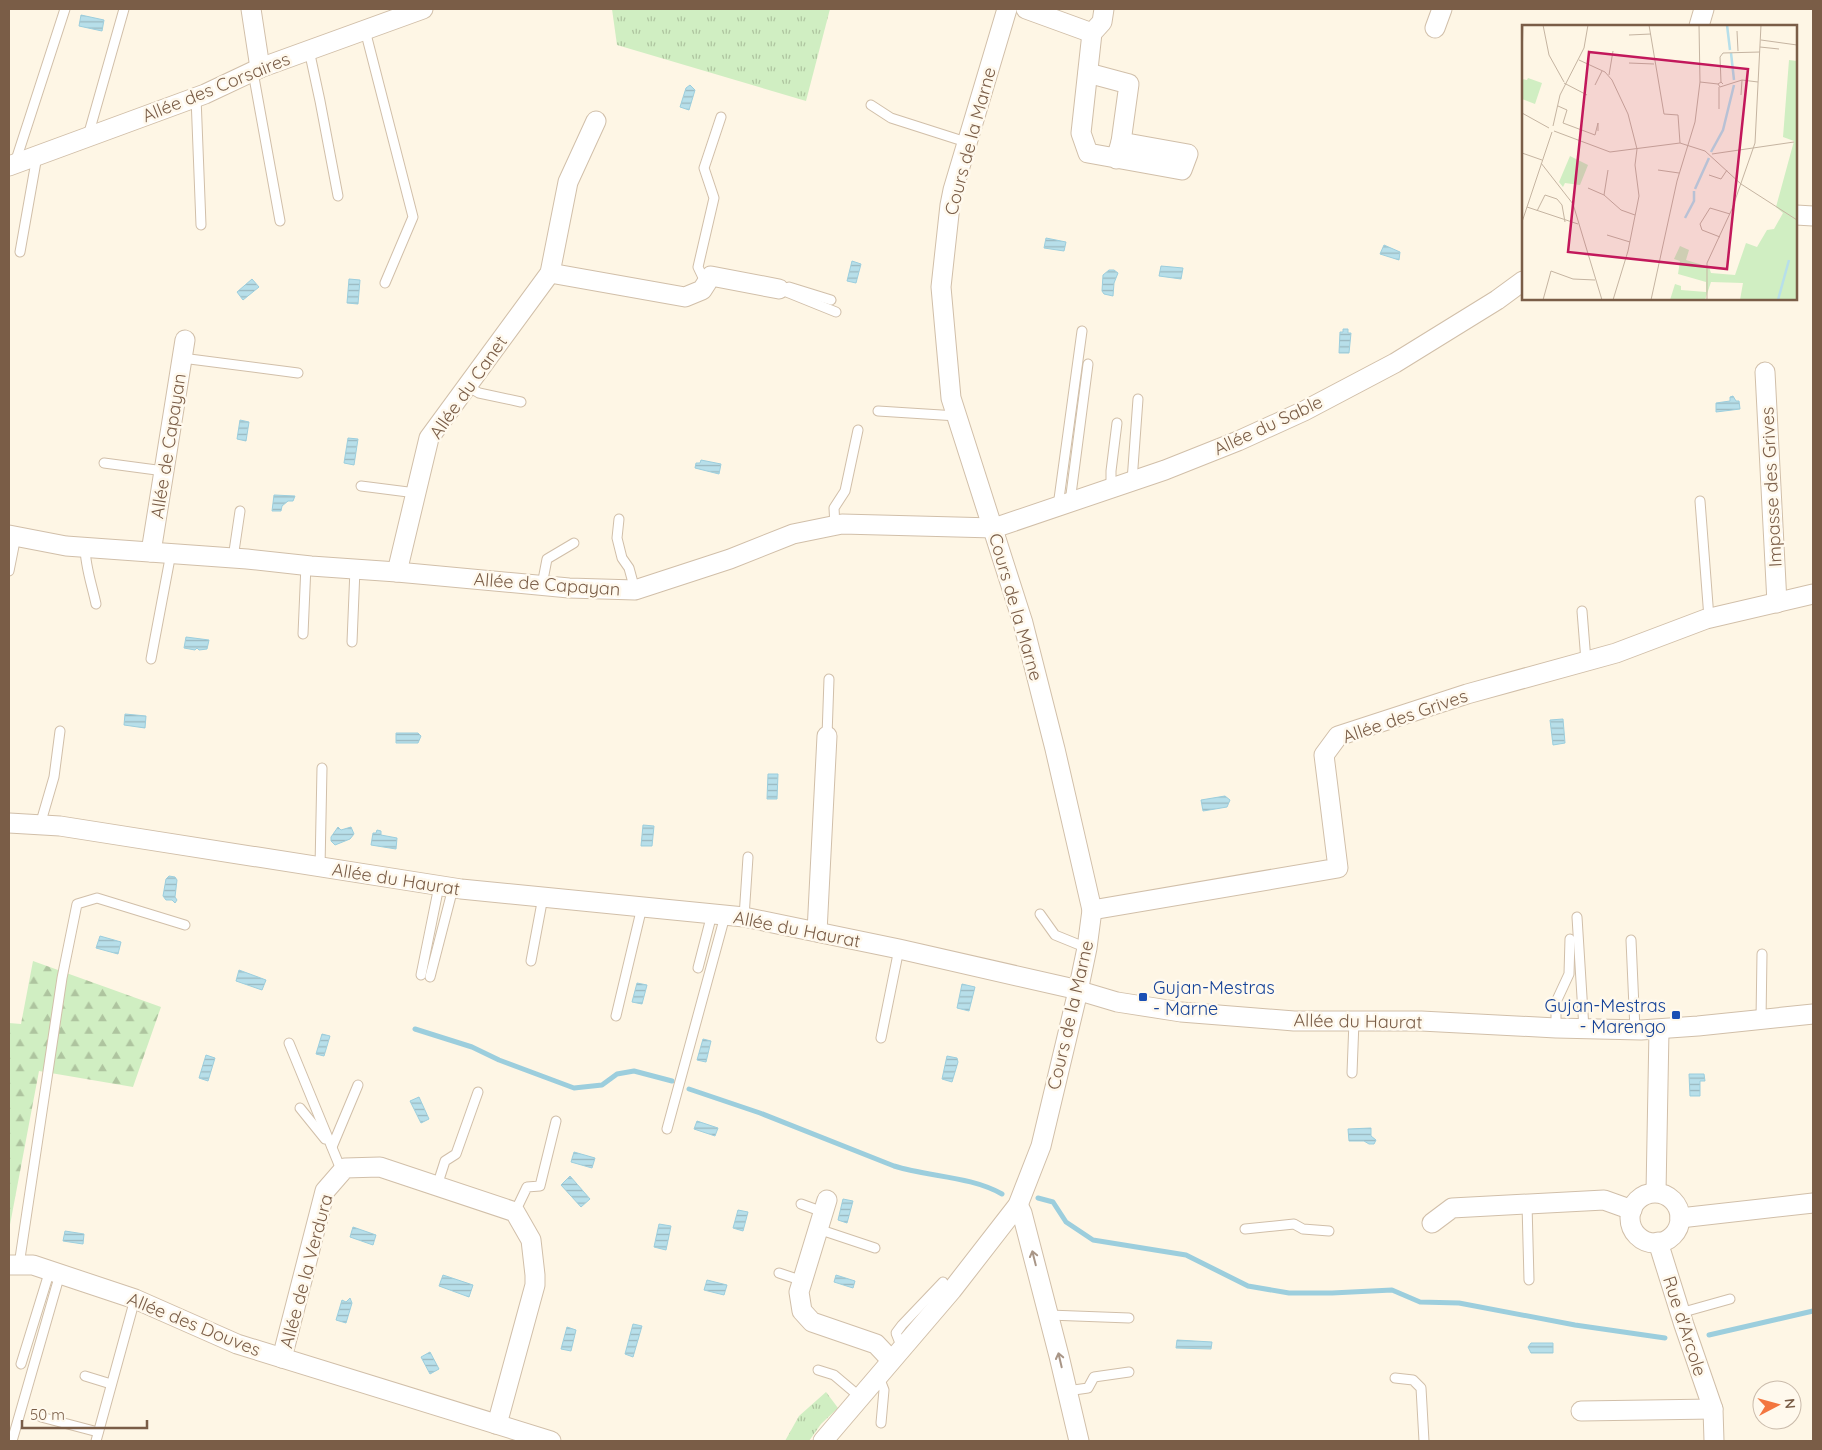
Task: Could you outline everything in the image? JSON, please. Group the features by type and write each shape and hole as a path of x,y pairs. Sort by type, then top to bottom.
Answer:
{"street":[{"path":"251,9 256,70"},
{"name":"Allée des Corsaires","path":"12,164 196,97 256,70 309,50 424,9"},
{"name":"Cours de la Marne","path":"827,1440 879,1374 952,1290 1018,1205 1041,1146 1078,990 1087,948 1092,910 1034,663 994,528 951,398 941,287 950,205 966,142 1006,9"},
{"path":"1026,9 1092,33"},
{"path":"1088,73 1128,84 1119,151 1088,153 1081,132 1092,33 1102,22 1104,9"},
{"path":"1435,28 1442,9"},
{"path":"1699,25 1704,9"},
{"name":"Allée du Canet","path":"397,572 430,438 550,273 568,182 596,121"},
{"path":"1797,215 1813,216"},
{"path":"550,273 685,298 702,290 711,276 779,289"},
{"name":"Allée du Sable","path":"994,528 1132,481 1238,441 1304,412 1395,363 1498,300 1522,282"},
{"name":"Allée de Capayan","path":"151,552 183,349"},
{"name":"Impasse des Grives","path":"1765,372 1778,602"},
{"name":"Allée de Capayan","path":"12,536 66,546 233,558 542,585 635,590 730,559 793,534 842,524 994,528"},
{"name":"Allée des Grives","path":"1092,910 1338,868 1324,755 1338,736 1484,690 1616,653 1709,618 1813,594"},
{"path":"817,932 827,736"},
{"name":"Allée du Haurat","path":"9,823 60,826 446,887 744,918 899,949 1078,990 1117,1002 1181,1012 1294,1021 1422,1021 1635,1030 1659,1030 1813,1014"},
{"path":"1656,1192 1659,1030"},
{"name":"Allée de la Verdura","path":"282,1358 325,1191 345,1168 380,1167 515,1212"},
{"path":"1656,1192 1670,1197 1678,1205 1680,1218 1676,1231 1668,1239 1658,1242 1648,1241 1638,1236 1632,1227 1630,1216 1641,1197 1656,1192"},
{"path":"1432,1224 1452,1208 1604,1200 1632,1210"},
{"path":"1680,1218 1813,1203"},
{"path":"1018,1205 1022,1213 1048,1310 1079,1441"},
{"path":"496,1424 500,1417 535,1285 531,1240 515,1212"},
{"path":"823,1214 800,1292 802,1310 812,1322 876,1344 896,1354"},
{"name":"Rue d'Arcole","path":"1658,1242 1713,1409 1714,1441"},
{"name":"Allée des Douves","path":"14,1265 33,1265 55,1272 135,1299 237,1344 551,1441"},
{"path":"1581,1411 1713,1409"}],"lane":[{"path":"12,164 65,9"},
{"path":"88,136 124,9"},
{"path":"365,30 413,217 385,283"},
{"path":"309,50 338,196"},
{"path":"256,70 280,221"},
{"path":"196,97 202,225"},
{"path":"871,105 891,118 966,142"},
{"path":"706,284 698,267 714,198 704,168 721,117"},
{"path":"20,252 37,155"},
{"path":"779,289 788,287 831,300"},
{"path":"779,289 836,312"},
{"path":"1064,504 1082,331"},
{"path":"183,349 298,373"},
{"path":"1064,504 1088,364"},
{"path":"467,386 479,393 521,402"},
{"path":"1132,481 1138,400"},
{"path":"878,411 957,416"},
{"path":"1110,488 1117,423"},
{"path":"835,526 834,508 845,490 858,430"},
{"path":"104,463 164,471"},
{"path":"361,486 416,493"},
{"path":"1700,501 1709,618"},
{"path":"233,558 240,511"},
{"path":"619,519 617,538 622,558 629,568 635,590"},
{"path":"9,571 12,536"},
{"path":"542,585 547,560 574,543"},
{"path":"85,547 85,560 96,604"},
{"path":"151,659 171,553"},
{"path":"303,634 306,565"},
{"path":"352,642 355,569"},
{"path":"1582,611 1586,661"},
{"path":"827,736 829,679"},
{"path":"40,825 54,777 60,731"},
{"path":"320,867 322,768"},
{"path":"744,918 748,857"},
{"path":"446,887 425,976 446,887"},
{"path":"531,961 543,897"},
{"path":"14,1265 62,978 77,904 97,898 185,925"},
{"path":"616,1016 642,907"},
{"path":"1040,914 1055,935 1087,948"},
{"path":"698,968 718,915"},
{"path":"667,1129 718,915"},
{"path":"1577,917 1584,1029"},
{"path":"1556,1028 1556,1002 1569,974 1570,939"},
{"path":"1631,940 1635,1030"},
{"path":"881,1038 899,949"},
{"path":"1761,1020 1762,954"},
{"path":"1352,1073 1354,1021"},
{"path":"289,1043 342,1172"},
{"path":"332,1147 358,1085"},
{"path":"437,1186 445,1161 456,1154 478,1092"},
{"path":"300,1108 332,1147"},
{"path":"515,1212 526,1187 540,1186 556,1121"},
{"path":"800,1204 823,1214 875,1248"},
{"path":"1527,1204 1529,1280"},
{"path":"1245,1229 1294,1224 1303,1229 1329,1231"},
{"path":"21,1364 55,1272"},
{"path":"12,1441 55,1272"},
{"path":"778,1273 803,1281"},
{"path":"896,1354 896,1333 943,1282"},
{"path":"41,1417 97,1437 135,1299"},
{"path":"1682,1319 1730,1299"},
{"path":"1048,1310 1129,1318"},
{"path":"818,1370 834,1375 860,1397"},
{"path":"1067,1391 1088,1388 1094,1377 1129,1372"},
{"path":"879,1374 884,1390 881,1423"},
{"path":"85,1376 111,1384"},
{"path":"1395,1378 1413,1380 1421,1388 1424,1441"}],"green space":[{"path":"612,9 830,9 806,101 617,45"},
{"path":"33,961 161,1007 133,1087 39,1071 9,1230 9,1023 21,1024"},
{"path":"826,1392 838,1408 821,1424 809,1441 785,1441 799,1416"}],"water":[{"path":"81,15 104,20 102,31 79,26"},
{"path":"690,85 695,90 689,110 680,107 686,88"},
{"path":"1046,238 1066,242 1064,251 1044,248"},
{"path":"1384,245 1400,252 1399,260 1380,254"},
{"path":"852,261 861,264 856,283 847,281"},
{"path":"1161,266 1183,268 1181,279 1159,276"},
{"path":"1109,270 1114,270 1118,273 1114,283 1113,296 1104,294 1102,291 1103,275"},
{"path":"252,279 259,287 243,300 237,292"},
{"path":"349,279 360,280 358,304 347,303"},
{"path":"1343,329 1348,329 1348,333 1351,333 1349,353 1339,353 1340,332 1343,332"},
{"path":"1733,396 1736,401 1739,401 1740,409 1716,412 1716,403 1730,401 1730,397"},
{"path":"240,420 249,422 246,441 237,439"},
{"path":"348,438 358,439 354,465 344,463"},
{"path":"701,460 721,464 719,474 695,468 696,463 700,463"},
{"path":"274,495 295,496 293,501 288,501 282,506 281,511 272,511"},
{"path":"186,637 209,640 207,649 199,650 197,648 195,650 184,648"},
{"path":"125,714 146,716 145,728 124,725"},
{"path":"1563,719 1565,743 1553,745 1550,720"},
{"path":"396,733 418,733 421,736 418,743 396,743"},
{"path":"768,774 778,774 777,799 767,799"},
{"path":"1225,796 1230,800 1227,807 1203,811 1201,800"},
{"path":"643,825 654,826 652,846 641,846"},
{"path":"338,827 341,830 351,827 354,834 350,839 335,845 331,841 331,837"},
{"path":"377,830 381,831 381,835 397,838 396,849 371,845 373,833 376,833"},
{"path":"169,876 175,877 177,880 175,897 177,900 175,903 172,900 166,900 163,896 166,879"},
{"path":"100,936 121,942 118,954 96,948"},
{"path":"239,970 266,980 262,990 236,981"},
{"path":"637,983 647,985 642,1004 632,1002"},
{"path":"962,984 975,987 969,1011 957,1008"},
{"path":"322,1034 330,1036 324,1056 316,1054"},
{"path":"703,1039 711,1041 706,1062 697,1060"},
{"path":"206,1055 215,1058 208,1081 199,1078"},
{"path":"947,1056 957,1058 958,1062 952,1082 942,1079"},
{"path":"1689,1074 1704,1074 1705,1081 1700,1081 1700,1096 1690,1096"},
{"path":"419,1097 429,1119 421,1123 410,1101"},
{"path":"697,1121 718,1128 715,1136 694,1129"},
{"path":"1371,1128 1371,1136 1376,1140 1374,1144 1364,1141 1349,1141 1348,1129"},
{"path":"574,1152 595,1158 592,1168 571,1162"},
{"path":"570,1176 590,1199 581,1207 561,1185"},
{"path":"843,1199 853,1201 847,1223 838,1220"},
{"path":"738,1210 748,1212 743,1231 733,1228"},
{"path":"659,1224 671,1226 666,1250 654,1247"},
{"path":"353,1227 376,1235 373,1245 350,1237"},
{"path":"65,1231 84,1234 83,1244 63,1241"},
{"path":"443,1275 473,1285 469,1297 439,1286"},
{"path":"836,1275 855,1281 853,1288 834,1282"},
{"path":"707,1280 727,1285 724,1295 704,1290"},
{"path":"350,1298 352,1303 346,1323 336,1320 342,1300 346,1302"},
{"path":"633,1324 642,1326 633,1357 625,1354"},
{"path":"567,1327 576,1330 571,1351 561,1349"},
{"path":"1177,1340 1212,1342 1211,1349 1176,1348"},
{"path":"1531,1343 1553,1343 1553,1353 1531,1353 1528,1347"},
{"path":"430,1352 439,1369 430,1374 421,1357"}],"waterway":[{"path":"415,1029 472,1047 499,1060 574,1088 602,1085 617,1074 634,1071 672,1081"},
{"path":"689,1089 760,1113 894,1166 963,1180 990,1188 1002,1194"},
{"path":"1038,1198 1053,1202 1066,1222 1093,1240 1186,1255 1248,1286 1289,1293 1392,1290 1420,1302 1459,1303 1575,1325 1665,1338"},
{"path":"1709,1335 1813,1311"}],"place":[{"name":"Gujan-Mestras - Marne","path":"1143,997"},
{"name":"Gujan-Mestras - Marengo","path":"1676,1015"}]}
